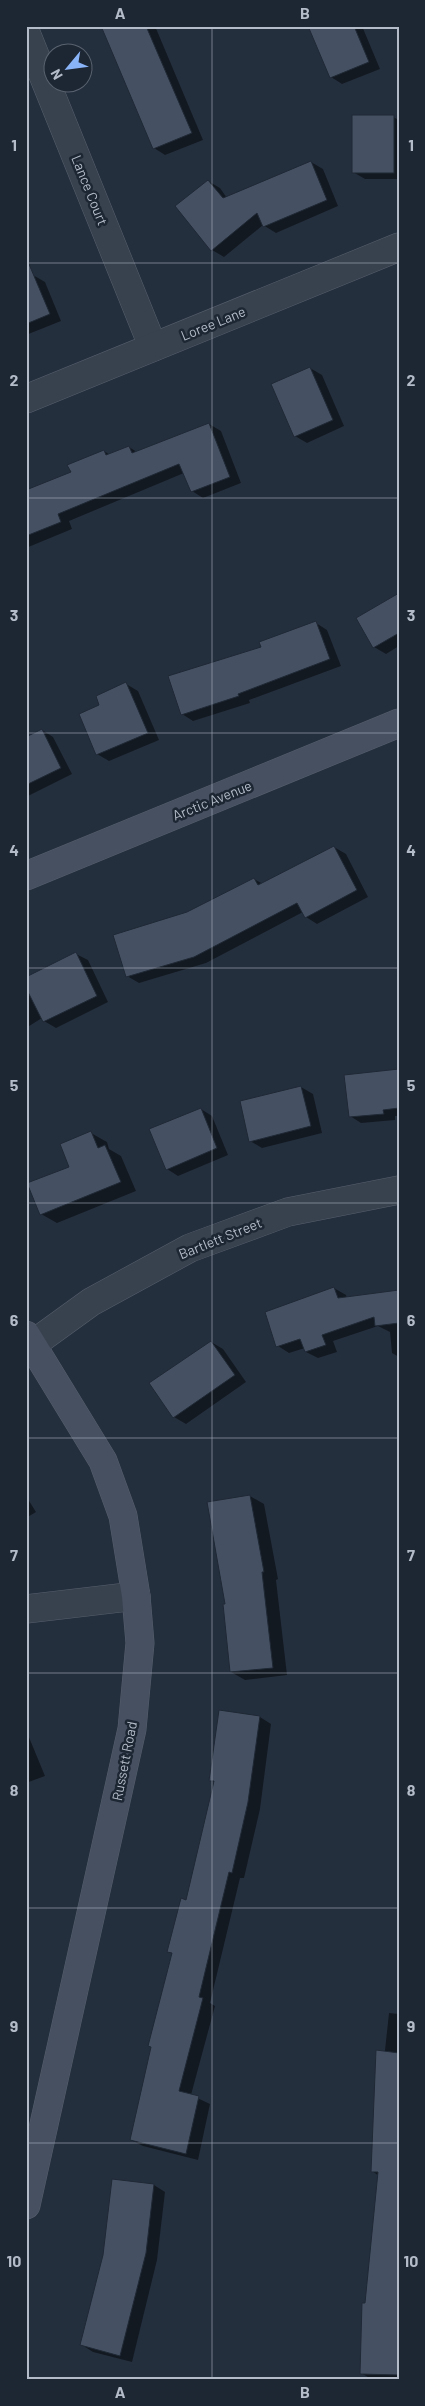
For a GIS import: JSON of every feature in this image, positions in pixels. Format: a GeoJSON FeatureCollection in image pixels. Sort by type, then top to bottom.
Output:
{"type":"FeatureCollection","features":[{"type":"Feature","properties":{"kind":"street","name":"Lance Court"},"geometry":{"type":"LineString","coordinates":[[26,33],[153,347]]}},
{"type":"Feature","properties":{"kind":"street","name":"Loree Lane"},"geometry":{"type":"LineString","coordinates":[[26,399],[399,247]]}},
{"type":"Feature","properties":{"kind":"street","name":"Arctic Avenue"},"geometry":{"type":"LineString","coordinates":[[26,876],[399,724]]}},
{"type":"Feature","properties":{"kind":"street","name":"Bartlett Street"},"geometry":{"type":"LineString","coordinates":[[29,1339],[91,1302],[190,1248],[288,1212],[399,1190]]}},
{"type":"Feature","properties":{"kind":"street","name":"Russett Road"},"geometry":{"type":"LineString","coordinates":[[26,2205],[132,1729],[140,1643],[136,1596],[123,1516],[103,1461],[29,1339]]}},
{"type":"Feature","properties":{"kind":"street"},"geometry":{"type":"LineString","coordinates":[[26,1609],[136,1596]]}},
{"type":"Feature","properties":{"kind":"building"},"geometry":{"type":"Polygon","coordinates":[[[101,26],[146,26],[192,133],[153,149],[101,26]]]}},
{"type":"Feature","properties":{"kind":"building"},"geometry":{"type":"Polygon","coordinates":[[[308,26],[354,26],[369,62],[330,78],[308,26]]]}},
{"type":"Feature","properties":{"kind":"building"},"geometry":{"type":"Polygon","coordinates":[[[352,115],[394,115],[394,173],[352,173],[352,115]]]}},
{"type":"Feature","properties":{"kind":"building"},"geometry":{"type":"Polygon","coordinates":[[[311,161],[327,200],[263,227],[257,213],[211,251],[175,206],[208,180],[223,198],[311,161]]]}},
{"type":"Feature","properties":{"kind":"building"},"geometry":{"type":"Polygon","coordinates":[[[26,257],[50,314],[26,324],[26,257]]]}},
{"type":"Feature","properties":{"kind":"building"},"geometry":{"type":"Polygon","coordinates":[[[310,367],[333,420],[294,437],[271,384],[310,367]]]}},
{"type":"Feature","properties":{"kind":"building"},"geometry":{"type":"Polygon","coordinates":[[[209,423],[230,477],[191,492],[179,464],[58,514],[61,522],[26,536],[26,490],[71,472],[67,465],[104,450],[106,455],[129,446],[132,453],[209,423]]]}},
{"type":"Feature","properties":{"kind":"building"},"geometry":{"type":"Polygon","coordinates":[[[399,593],[399,633],[373,648],[356,618],[399,593]]]}},
{"type":"Feature","properties":{"kind":"building"},"geometry":{"type":"Polygon","coordinates":[[[316,621],[330,659],[238,694],[239,696],[181,715],[168,676],[261,647],[259,642],[316,621]]]}},
{"type":"Feature","properties":{"kind":"building"},"geometry":{"type":"Polygon","coordinates":[[[126,682],[148,733],[96,755],[79,714],[99,705],[96,696],[126,682]]]}},
{"type":"Feature","properties":{"kind":"building"},"geometry":{"type":"Polygon","coordinates":[[[42,729],[61,768],[26,785],[26,737],[42,729]]]}},
{"type":"Feature","properties":{"kind":"building"},"geometry":{"type":"Polygon","coordinates":[[[334,846],[357,890],[305,918],[297,903],[194,957],[126,977],[113,935],[187,912],[254,878],[258,885],[334,846]]]}},
{"type":"Feature","properties":{"kind":"building"},"geometry":{"type":"Polygon","coordinates":[[[76,952],[97,996],[43,1022],[26,988],[26,977],[76,952]]]}},
{"type":"Feature","properties":{"kind":"building"},"geometry":{"type":"Polygon","coordinates":[[[399,1069],[399,1108],[383,1110],[384,1114],[349,1117],[344,1075],[399,1069]]]}},
{"type":"Feature","properties":{"kind":"building"},"geometry":{"type":"Polygon","coordinates":[[[301,1086],[311,1126],[249,1142],[240,1101],[301,1086]]]}},
{"type":"Feature","properties":{"kind":"building"},"geometry":{"type":"Polygon","coordinates":[[[201,1108],[217,1148],[166,1170],[149,1129],[201,1108]]]}},
{"type":"Feature","properties":{"kind":"building"},"geometry":{"type":"Polygon","coordinates":[[[91,1131],[98,1148],[105,1145],[121,1182],[40,1215],[27,1183],[69,1167],[60,1144],[91,1131]]]}},
{"type":"Feature","properties":{"kind":"building"},"geometry":{"type":"Polygon","coordinates":[[[334,1287],[338,1298],[399,1290],[399,1323],[375,1326],[374,1317],[322,1335],[326,1345],[305,1352],[300,1339],[276,1347],[265,1312],[334,1287]]]}},
{"type":"Feature","properties":{"kind":"building"},"geometry":{"type":"Polygon","coordinates":[[[211,1341],[235,1375],[173,1418],[149,1383],[211,1341]]]}},
{"type":"Feature","properties":{"kind":"building"},"geometry":{"type":"Polygon","coordinates":[[[250,1495],[264,1572],[262,1572],[273,1668],[230,1672],[223,1604],[225,1604],[207,1502],[250,1495]]]}},
{"type":"Feature","properties":{"kind":"building"},"geometry":{"type":"Polygon","coordinates":[[[219,1710],[260,1716],[248,1802],[232,1873],[229,1872],[199,1997],[203,1998],[179,2091],[199,2096],[186,2154],[130,2140],[151,2047],[148,2046],[172,1953],[167,1952],[181,1898],[186,1900],[214,1781],[209,1781],[219,1710]]]}},
{"type":"Feature","properties":{"kind":"building"},"geometry":{"type":"Polygon","coordinates":[[[376,2050],[399,2053],[399,2375],[360,2374],[362,2303],[365,2303],[378,2172],[371,2172],[376,2050]]]}},
{"type":"Feature","properties":{"kind":"building"},"geometry":{"type":"Polygon","coordinates":[[[112,2179],[154,2184],[146,2253],[120,2356],[80,2345],[103,2255],[112,2179]]]}}]}
